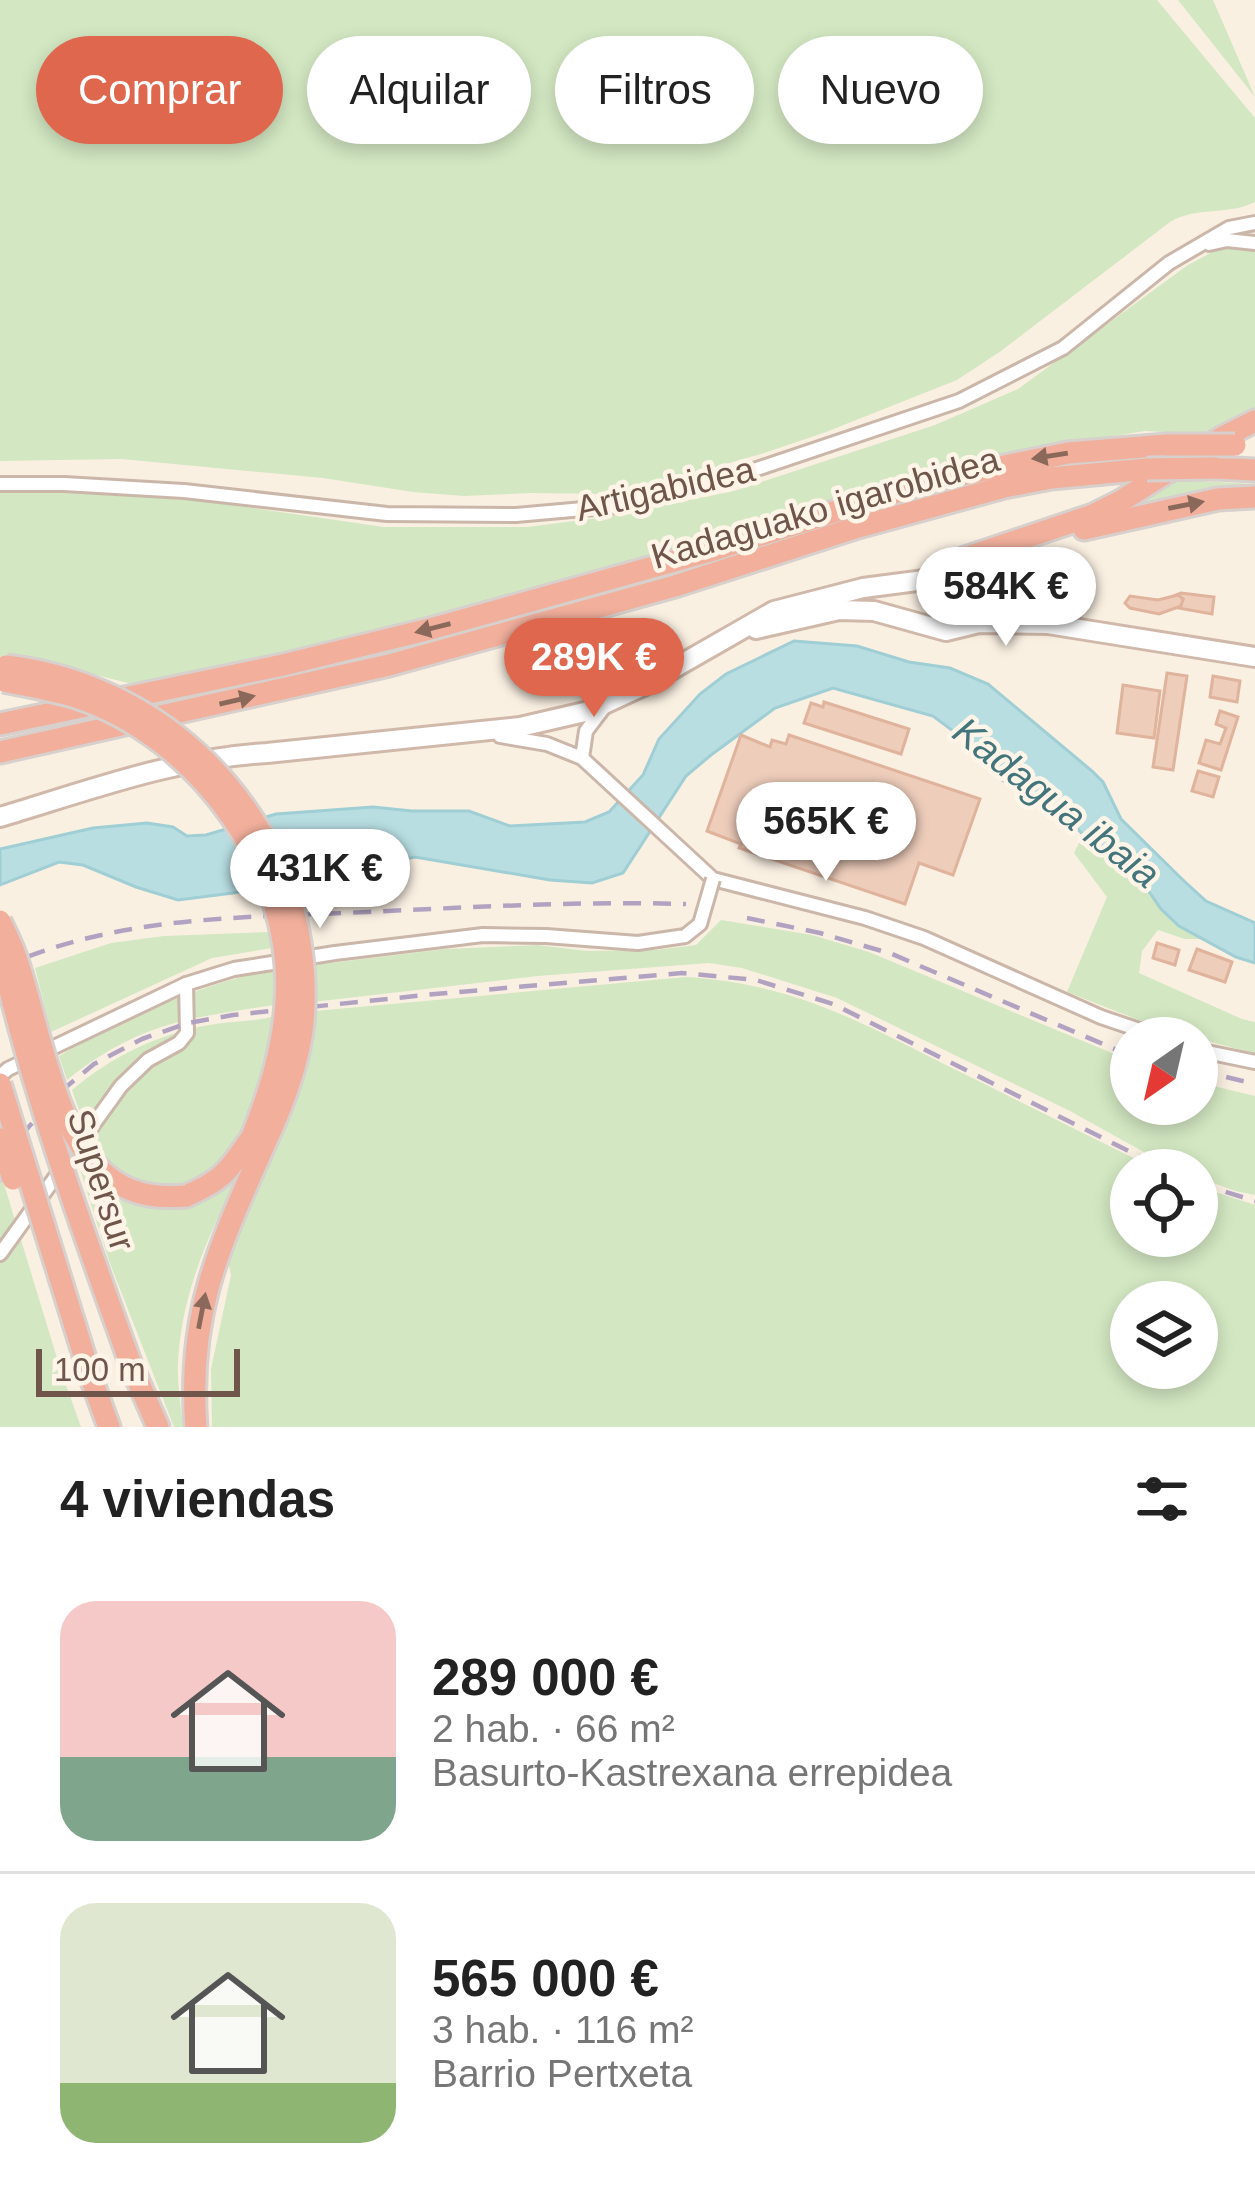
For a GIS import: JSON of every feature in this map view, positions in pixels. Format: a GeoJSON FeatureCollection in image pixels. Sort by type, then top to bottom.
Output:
{"type":"FeatureCollection","features":[{"type":"Feature","properties":{"kind":"highway"},"geometry":{"type":"LineString","coordinates":[[936,579],[965,558],[1107,508],[1255,421]]}},
{"type":"Feature","properties":{"kind":"highway","name":"Kadaguako igarobidea"},"geometry":{"type":"LineString","coordinates":[[0,724],[283,665],[532,603],[932,481],[1067,453],[1167,445],[1245,446]]}},
{"type":"Feature","properties":{"kind":"highway","name":"Kadaguako igarobidea"},"geometry":{"type":"LineString","coordinates":[[0,752],[389,665],[656,592],[858,527],[1004,487],[1147,469],[1255,470]]}},
{"type":"Feature","properties":{"kind":"highway"},"geometry":{"type":"LineString","coordinates":[[971,595],[970,584],[982,570],[1041,543],[1165,509],[1255,497]]}},
{"type":"Feature","properties":{"kind":"highway"},"geometry":{"type":"LineString","coordinates":[[2,674],[79,698],[145,731],[193,770],[242,831],[272,899],[284,950],[286,1000],[280,1048],[258,1140],[204,1297],[193,1382],[196,1427]]}},
{"type":"Feature","properties":{"kind":"highway"},"geometry":{"type":"LineString","coordinates":[[0,921],[15,953],[50,1078],[72,1129],[111,1180],[135,1192],[186,1196],[214,1184],[258,1140]]}},
{"type":"Feature","properties":{"kind":"highway","name":"Supersur"},"geometry":{"type":"LineString","coordinates":[[0,947],[48,1123],[131,1365],[158,1427]]}},
{"type":"Feature","properties":{"kind":"highway","name":"Supersur"},"geometry":{"type":"LineString","coordinates":[[0,1080],[109,1427]]}},
{"type":"Feature","properties":{"kind":"highway"},"geometry":{"type":"LineString","coordinates":[[0,1139],[54,1300],[88,1370]]}},
{"type":"Feature","properties":{"kind":"street","name":"Artigabidea"},"geometry":{"type":"LineString","coordinates":[[0,484],[184,491],[388,514],[516,515],[617,506],[718,482],[958,401],[1063,348],[1168,263],[1229,228],[1255,223]]}},
{"type":"Feature","properties":{"kind":"street"},"geometry":{"type":"LineString","coordinates":[[1202,246],[1228,240],[1255,243]]}},
{"type":"Feature","properties":{"kind":"street"},"geometry":{"type":"LineString","coordinates":[[930,626],[920,613],[919,601],[922,590],[936,579]]}},
{"type":"Feature","properties":{"kind":"street"},"geometry":{"type":"LineString","coordinates":[[0,817],[227,755],[520,727],[589,711],[774,611],[862,588],[956,579],[971,595],[1048,625]]}},
{"type":"Feature","properties":{"kind":"street"},"geometry":{"type":"LineString","coordinates":[[960,627],[971,611],[971,595]]}},
{"type":"Feature","properties":{"kind":"street"},"geometry":{"type":"LineString","coordinates":[[734,636],[839,610],[874,611],[946,631],[996,622],[1048,625],[1255,657]]}},
{"type":"Feature","properties":{"kind":"street"},"geometry":{"type":"LineString","coordinates":[[582,757],[586,730],[610,701]]}},
{"type":"Feature","properties":{"kind":"street"},"geometry":{"type":"LineString","coordinates":[[558,719],[559,736],[567,751]]}},
{"type":"Feature","properties":{"kind":"street"},"geometry":{"type":"LineString","coordinates":[[558,719],[574,732],[582,757]]}},
{"type":"Feature","properties":{"kind":"street"},"geometry":{"type":"LineString","coordinates":[[466,732],[525,739],[582,757],[713,879],[924,938],[1110,1020]]}},
{"type":"Feature","properties":{"kind":"street"},"geometry":{"type":"LineString","coordinates":[[0,1080],[8,1069],[186,984],[234,969],[483,935],[638,943],[685,936],[700,924],[713,879]]}},
{"type":"Feature","properties":{"kind":"street"},"geometry":{"type":"LineString","coordinates":[[0,1255],[121,1086],[187,1033],[186,984]]}},
{"type":"Feature","properties":{"kind":"street"},"geometry":{"type":"LineString","coordinates":[[1218,1054],[1255,1062]]}},
{"type":"Feature","properties":{"kind":"green space"},"geometry":{"type":"Polygon","coordinates":[[[0,0],[1157,0],[1255,118],[1255,202],[1170,222],[957,380],[826,432],[638,489],[605,494],[464,496],[121,459],[0,461],[0,0]]]}},
{"type":"Feature","properties":{"kind":"green space"},"geometry":{"type":"Polygon","coordinates":[[[1178,0],[1213,0],[1255,97],[1178,0]]]}},
{"type":"Feature","properties":{"kind":"green space"},"geometry":{"type":"Polygon","coordinates":[[[1224,246],[1255,251],[1255,408],[1201,434],[1145,431],[947,463],[711,540],[359,635],[144,687],[41,661],[0,659],[0,493],[204,501],[384,527],[527,527],[606,517],[734,491],[935,425],[1018,389],[1188,265],[1224,246]]]}},
{"type":"Feature","properties":{"kind":"green space"},"geometry":{"type":"Polygon","coordinates":[[[1177,480],[1255,484],[1255,492],[1195,496],[1101,519],[1177,480]]]}},
{"type":"Feature","properties":{"kind":"green space"},"geometry":{"type":"Polygon","coordinates":[[[1083,835],[1141,880],[1179,926],[1201,939],[1158,930],[1142,951],[1139,973],[1255,1022],[1255,1054],[1218,1044],[1218,1017],[1131,1017],[1067,992],[1107,897],[1074,853],[1083,835]]]}},
{"type":"Feature","properties":{"kind":"green space"},"geometry":{"type":"Polygon","coordinates":[[[721,920],[812,935],[869,952],[1110,1052],[1110,1125],[1218,1125],[1218,1087],[1255,1096],[1255,1195],[1218,1185],[1218,1149],[1138,1149],[837,998],[742,968],[709,963],[538,976],[313,1002],[314,965],[446,949],[538,945],[587,951],[656,950],[696,945],[721,920]]]}},
{"type":"Feature","properties":{"kind":"green space"},"geometry":{"type":"Polygon","coordinates":[[[270,932],[272,948],[212,958],[51,1032],[35,968],[111,943],[270,932]]]}},
{"type":"Feature","properties":{"kind":"green space"},"geometry":{"type":"Polygon","coordinates":[[[274,970],[274,1005],[165,1026],[117,1046],[67,1080],[59,1056],[83,1042],[191,993],[274,970]]]}},
{"type":"Feature","properties":{"kind":"green space"},"geometry":{"type":"Polygon","coordinates":[[[686,977],[793,996],[855,1020],[1116,1149],[1110,1149],[1110,1257],[1218,1257],[1218,1193],[1255,1205],[1255,1427],[212,1427],[211,1369],[231,1275],[227,1257],[299,1091],[315,1011],[686,977]]]}},
{"type":"Feature","properties":{"kind":"green space"},"geometry":{"type":"Polygon","coordinates":[[[275,1016],[265,1075],[252,1114],[233,1149],[213,1171],[197,1181],[161,1187],[121,1172],[99,1150],[72,1090],[87,1078],[136,1048],[172,1034],[275,1016]]]}},
{"type":"Feature","properties":{"kind":"green space"},"geometry":{"type":"Polygon","coordinates":[[[257,1142],[195,1274],[178,1361],[183,1427],[174,1427],[109,1261],[78,1163],[119,1200],[152,1207],[187,1205],[257,1142]]]}},
{"type":"Feature","properties":{"kind":"green space"},"geometry":{"type":"Polygon","coordinates":[[[0,1171],[61,1371],[81,1427],[0,1427],[0,1171]]]}},
{"type":"Feature","properties":{"kind":"water","name":"Kadagua ibaia"},"geometry":{"type":"Polygon","coordinates":[[[794,641],[857,646],[950,668],[988,684],[1092,771],[1103,782],[1121,819],[1206,901],[1255,923],[1255,963],[1179,926],[1141,880],[1113,862],[1061,814],[1002,780],[968,742],[933,716],[833,688],[775,708],[711,755],[686,776],[623,873],[592,883],[415,857],[178,900],[83,865],[59,862],[0,885],[0,849],[93,828],[147,823],[173,827],[187,836],[206,835],[276,814],[373,807],[469,811],[510,826],[585,822],[609,812],[643,775],[659,739],[700,694],[726,674],[794,641]]]}},
{"type":"Feature","properties":{"kind":"building"},"geometry":{"type":"Polygon","coordinates":[[[1176,595],[1214,597],[1212,614],[1178,608],[1183,599],[1176,595]]]}},
{"type":"Feature","properties":{"kind":"building"},"geometry":{"type":"Polygon","coordinates":[[[1178,595],[1183,599],[1181,606],[1159,614],[1125,603],[1130,596],[1158,600],[1178,595]]]}},
{"type":"Feature","properties":{"kind":"building"},"geometry":{"type":"Polygon","coordinates":[[[1167,673],[1187,676],[1173,770],[1153,767],[1167,673]]]}},
{"type":"Feature","properties":{"kind":"building"},"geometry":{"type":"Polygon","coordinates":[[[1213,676],[1240,681],[1237,702],[1210,697],[1213,676]]]}},
{"type":"Feature","properties":{"kind":"building"},"geometry":{"type":"Polygon","coordinates":[[[1123,685],[1160,691],[1154,738],[1117,733],[1123,685]]]}},
{"type":"Feature","properties":{"kind":"building"},"geometry":{"type":"Polygon","coordinates":[[[824,702],[909,729],[901,754],[804,723],[811,703],[823,707],[824,702]]]}},
{"type":"Feature","properties":{"kind":"building"},"geometry":{"type":"Polygon","coordinates":[[[1220,711],[1238,717],[1221,770],[1199,763],[1206,740],[1220,744],[1226,728],[1216,724],[1220,711]]]}},
{"type":"Feature","properties":{"kind":"building"},"geometry":{"type":"Polygon","coordinates":[[[741,735],[770,747],[772,740],[786,744],[789,735],[980,799],[953,875],[919,863],[905,904],[739,848],[741,844],[707,831],[741,735]]]}},
{"type":"Feature","properties":{"kind":"building"},"geometry":{"type":"Polygon","coordinates":[[[1198,771],[1219,777],[1213,797],[1192,791],[1198,771]]]}},
{"type":"Feature","properties":{"kind":"building"},"geometry":{"type":"Polygon","coordinates":[[[1157,943],[1179,950],[1175,965],[1153,958],[1157,943]]]}},
{"type":"Feature","properties":{"kind":"building"},"geometry":{"type":"Polygon","coordinates":[[[1197,949],[1232,962],[1225,982],[1189,970],[1197,949]]]}},
{"type":"Feature","properties":{"kind":"railway"},"geometry":{"type":"LineString","coordinates":[[0,968],[89,938],[180,922],[526,905],[686,904]]}},
{"type":"Feature","properties":{"kind":"railway"},"geometry":{"type":"LineString","coordinates":[[747,918],[892,954],[1110,1047]]}},
{"type":"Feature","properties":{"kind":"railway"},"geometry":{"type":"LineString","coordinates":[[0,1159],[60,1092],[94,1064],[142,1039],[188,1023],[435,994],[682,973],[756,980],[833,1004],[1125,1149]]}},
{"type":"Feature","properties":{"kind":"railway"},"geometry":{"type":"LineString","coordinates":[[1218,1075],[1255,1084]]}},
{"type":"Feature","properties":{"kind":"railway"},"geometry":{"type":"LineString","coordinates":[[1218,1190],[1255,1201]]}}]}
